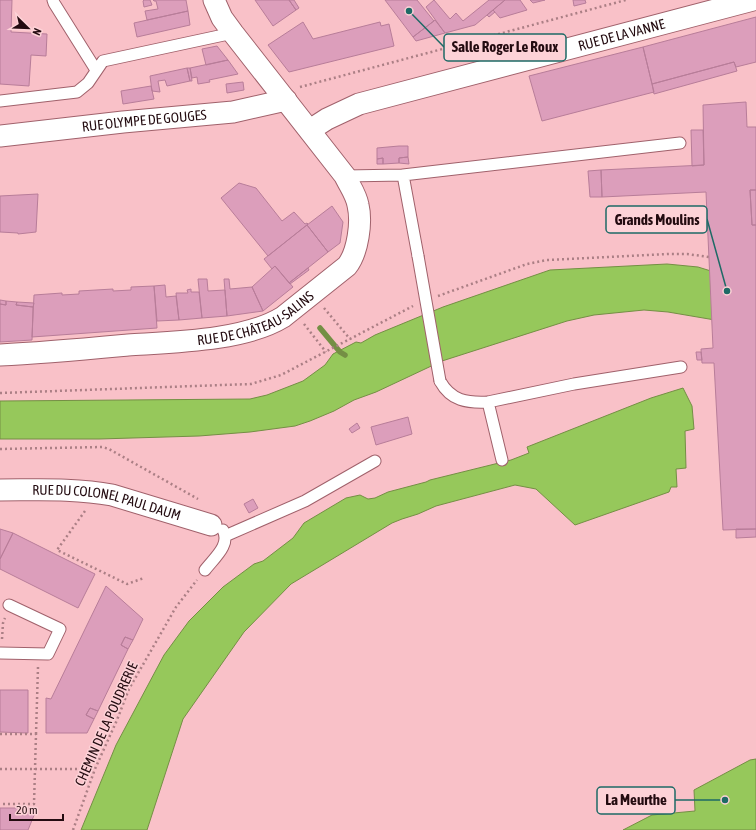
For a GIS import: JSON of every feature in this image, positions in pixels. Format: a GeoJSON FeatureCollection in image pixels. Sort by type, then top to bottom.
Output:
{"type":"FeatureCollection","features":[{"type":"Feature","properties":{"kind":"street","name":"RUE DE CHÂTEAU-SALINS"},"geometry":{"type":"LineString","coordinates":[[0,355],[204,339],[263,327],[283,317],[347,266],[351,260],[354,252],[360,217],[358,204],[344,176],[310,130],[233,33],[222,18],[214,0]]}},
{"type":"Feature","properties":{"kind":"street","name":"RUE DE LA VANNE"},"geometry":{"type":"LineString","coordinates":[[310,130],[326,119],[359,104],[753,0]]}},
{"type":"Feature","properties":{"kind":"street","name":"RUE OLYMPE DE GOUGES"},"geometry":{"type":"LineString","coordinates":[[0,136],[123,122],[233,112],[283,96]]}},
{"type":"Feature","properties":{"kind":"street","name":"RUE DU COLONEL PAUL DAUM"},"geometry":{"type":"LineString","coordinates":[[0,490],[98,492],[112,495],[218,530]]}},
{"type":"Feature","properties":{"kind":"lane"},"geometry":{"type":"LineString","coordinates":[[53,0],[96,70]]}},
{"type":"Feature","properties":{"kind":"lane"},"geometry":{"type":"LineString","coordinates":[[0,101],[77,92],[83,88],[103,61],[233,33]]}},
{"type":"Feature","properties":{"kind":"lane"},"geometry":{"type":"LineString","coordinates":[[344,176],[402,175],[680,143]]}},
{"type":"Feature","properties":{"kind":"lane"},"geometry":{"type":"LineString","coordinates":[[402,175],[440,381],[444,388],[452,396],[462,400],[488,402],[574,384],[681,367]]}},
{"type":"Feature","properties":{"kind":"lane"},"geometry":{"type":"LineString","coordinates":[[488,402],[502,460]]}},
{"type":"Feature","properties":{"kind":"lane"},"geometry":{"type":"LineString","coordinates":[[205,570],[225,544],[218,530],[305,501],[375,461]]}},
{"type":"Feature","properties":{"kind":"lane"},"geometry":{"type":"LineString","coordinates":[[1,653],[48,654],[60,629],[9,605]]}},
{"type":"Feature","properties":{"kind":"path"},"geometry":{"type":"LineString","coordinates":[[283,96],[371,67],[626,0]]}},
{"type":"Feature","properties":{"kind":"path"},"geometry":{"type":"LineString","coordinates":[[437,297],[527,264],[547,260],[669,254],[686,254],[709,257]]}},
{"type":"Feature","properties":{"kind":"path"},"geometry":{"type":"LineString","coordinates":[[0,393],[251,384],[281,375],[418,304]]}},
{"type":"Feature","properties":{"kind":"path"},"geometry":{"type":"LineString","coordinates":[[332,318],[350,339]]}},
{"type":"Feature","properties":{"kind":"path"},"geometry":{"type":"LineString","coordinates":[[311,333],[327,351]]}},
{"type":"Feature","properties":{"kind":"path"},"geometry":{"type":"LineString","coordinates":[[0,449],[102,447],[109,449],[203,502]]}},
{"type":"Feature","properties":{"kind":"path"},"geometry":{"type":"LineString","coordinates":[[98,492],[57,550],[127,584],[144,578]]}},
{"type":"Feature","properties":{"kind":"path","name":"CHEMIN DE LA POUDRERIE"},"geometry":{"type":"LineString","coordinates":[[73,830],[95,769],[118,720],[129,689],[176,606],[205,570]]}},
{"type":"Feature","properties":{"kind":"path"},"geometry":{"type":"LineString","coordinates":[[1,653],[3,624],[9,605]]}},
{"type":"Feature","properties":{"kind":"path"},"geometry":{"type":"LineString","coordinates":[[0,804],[34,804],[38,654]]}},
{"type":"Feature","properties":{"kind":"path"},"geometry":{"type":"LineString","coordinates":[[0,734],[36,734]]}},
{"type":"Feature","properties":{"kind":"path"},"geometry":{"type":"LineString","coordinates":[[0,769],[95,769]]}},
{"type":"Feature","properties":{"kind":"shaded area"},"geometry":{"type":"Polygon","coordinates":[[[667,264],[698,267],[756,285],[756,327],[668,312],[644,310],[594,315],[567,321],[442,361],[376,392],[354,400],[334,411],[295,426],[250,432],[199,436],[99,439],[0,439],[0,401],[250,399],[267,395],[303,381],[325,365],[333,354],[356,342],[361,343],[375,335],[443,307],[550,270],[667,264]]]}},
{"type":"Feature","properties":{"kind":"shaded area"},"geometry":{"type":"Polygon","coordinates":[[[683,388],[692,406],[694,429],[685,431],[686,468],[676,469],[677,487],[671,487],[669,492],[575,525],[536,489],[515,485],[436,506],[392,523],[291,584],[244,632],[183,719],[147,830],[81,830],[116,745],[164,655],[189,621],[223,587],[254,564],[263,561],[293,538],[304,523],[346,498],[360,495],[368,499],[375,498],[388,492],[430,480],[511,460],[529,453],[527,447],[651,398],[683,388]]]}},
{"type":"Feature","properties":{"kind":"shaded area"},"geometry":{"type":"Polygon","coordinates":[[[756,759],[756,830],[623,830],[652,815],[695,811],[694,790],[750,760],[756,759]]]}},
{"type":"Feature","properties":{"kind":"building"},"geometry":{"type":"Polygon","coordinates":[[[0,0],[12,0],[11,32],[47,34],[46,56],[31,55],[29,86],[0,84],[0,0]]]}},
{"type":"Feature","properties":{"kind":"building"},"geometry":{"type":"Polygon","coordinates":[[[144,0],[150,0],[152,5],[144,7],[144,0]]]}},
{"type":"Feature","properties":{"kind":"building"},"geometry":{"type":"Polygon","coordinates":[[[153,0],[186,0],[188,11],[147,20],[145,11],[158,9],[156,1],[153,0]]]}},
{"type":"Feature","properties":{"kind":"building"},"geometry":{"type":"Polygon","coordinates":[[[255,0],[289,0],[296,10],[273,26],[255,0]]]}},
{"type":"Feature","properties":{"kind":"building"},"geometry":{"type":"Polygon","coordinates":[[[289,0],[294,0],[299,8],[296,10],[289,0]]]}},
{"type":"Feature","properties":{"kind":"building"},"geometry":{"type":"Polygon","coordinates":[[[385,0],[417,0],[434,21],[413,37],[385,0]]]}},
{"type":"Feature","properties":{"kind":"building"},"geometry":{"type":"Polygon","coordinates":[[[434,0],[450,19],[456,13],[463,21],[489,0],[505,0],[475,25],[445,33],[426,7],[434,0]]]}},
{"type":"Feature","properties":{"kind":"building"},"geometry":{"type":"Polygon","coordinates":[[[505,0],[520,0],[527,10],[500,18],[493,10],[505,0]]]}},
{"type":"Feature","properties":{"kind":"building"},"geometry":{"type":"Polygon","coordinates":[[[530,0],[545,0],[533,3],[530,0]]]}},
{"type":"Feature","properties":{"kind":"building"},"geometry":{"type":"Polygon","coordinates":[[[573,0],[585,0],[586,3],[574,6],[573,0]]]}},
{"type":"Feature","properties":{"kind":"building"},"geometry":{"type":"Polygon","coordinates":[[[493,10],[495,12],[489,17],[487,15],[493,10]]]}},
{"type":"Feature","properties":{"kind":"building"},"geometry":{"type":"Polygon","coordinates":[[[188,11],[190,25],[137,37],[134,23],[188,11]]]}},
{"type":"Feature","properties":{"kind":"building"},"geometry":{"type":"Polygon","coordinates":[[[756,17],[756,62],[736,67],[734,62],[652,84],[643,47],[756,17]]]}},
{"type":"Feature","properties":{"kind":"building"},"geometry":{"type":"Polygon","coordinates":[[[435,20],[445,33],[416,41],[413,37],[435,20]]]}},
{"type":"Feature","properties":{"kind":"building"},"geometry":{"type":"Polygon","coordinates":[[[303,22],[313,39],[380,22],[381,26],[389,24],[394,46],[289,72],[268,45],[303,22]]]}},
{"type":"Feature","properties":{"kind":"building"},"geometry":{"type":"Polygon","coordinates":[[[217,46],[228,60],[206,65],[202,49],[217,46]]]}},
{"type":"Feature","properties":{"kind":"building"},"geometry":{"type":"Polygon","coordinates":[[[643,47],[654,92],[542,121],[529,76],[643,47]]]}},
{"type":"Feature","properties":{"kind":"building"},"geometry":{"type":"Polygon","coordinates":[[[228,60],[238,74],[209,80],[210,82],[198,84],[197,77],[192,78],[190,68],[228,60]]]}},
{"type":"Feature","properties":{"kind":"building"},"geometry":{"type":"Polygon","coordinates":[[[734,62],[737,71],[654,94],[652,84],[734,62]]]}},
{"type":"Feature","properties":{"kind":"building"},"geometry":{"type":"Polygon","coordinates":[[[187,68],[190,68],[192,81],[190,81],[187,68]]]}},
{"type":"Feature","properties":{"kind":"building"},"geometry":{"type":"Polygon","coordinates":[[[187,68],[190,81],[167,86],[165,80],[158,81],[160,92],[152,91],[150,76],[187,68]]]}},
{"type":"Feature","properties":{"kind":"building"},"geometry":{"type":"Polygon","coordinates":[[[243,82],[244,90],[227,93],[226,84],[243,82]]]}},
{"type":"Feature","properties":{"kind":"building"},"geometry":{"type":"Polygon","coordinates":[[[151,86],[154,99],[123,104],[121,91],[151,86]]]}},
{"type":"Feature","properties":{"kind":"building"},"geometry":{"type":"Polygon","coordinates":[[[746,102],[747,127],[756,127],[756,190],[750,190],[752,225],[756,225],[756,529],[723,530],[714,363],[702,363],[701,349],[713,348],[706,192],[602,197],[601,170],[704,165],[703,105],[746,102]]]}},
{"type":"Feature","properties":{"kind":"building"},"geometry":{"type":"Polygon","coordinates":[[[691,130],[703,130],[704,165],[692,166],[691,130]]]}},
{"type":"Feature","properties":{"kind":"building"},"geometry":{"type":"Polygon","coordinates":[[[408,146],[408,157],[399,158],[399,163],[383,164],[383,158],[377,159],[377,148],[408,146]]]}},
{"type":"Feature","properties":{"kind":"building"},"geometry":{"type":"Polygon","coordinates":[[[408,157],[409,164],[399,163],[399,158],[408,157]]]}},
{"type":"Feature","properties":{"kind":"building"},"geometry":{"type":"Polygon","coordinates":[[[383,158],[383,164],[377,164],[377,159],[383,158]]]}},
{"type":"Feature","properties":{"kind":"building"},"geometry":{"type":"Polygon","coordinates":[[[601,170],[602,197],[590,197],[588,171],[601,170]]]}},
{"type":"Feature","properties":{"kind":"building"},"geometry":{"type":"Polygon","coordinates":[[[239,183],[256,188],[282,221],[294,212],[305,224],[308,224],[268,256],[221,198],[239,183]]]}},
{"type":"Feature","properties":{"kind":"building"},"geometry":{"type":"Polygon","coordinates":[[[750,190],[756,190],[756,225],[752,225],[750,190]]]}},
{"type":"Feature","properties":{"kind":"building"},"geometry":{"type":"Polygon","coordinates":[[[38,194],[36,232],[18,234],[0,232],[0,196],[38,194]]]}},
{"type":"Feature","properties":{"kind":"building"},"geometry":{"type":"Polygon","coordinates":[[[332,206],[343,222],[340,243],[328,252],[307,225],[332,206]]]}},
{"type":"Feature","properties":{"kind":"building"},"geometry":{"type":"Polygon","coordinates":[[[307,225],[328,252],[289,283],[275,266],[272,269],[264,259],[307,225]]]}},
{"type":"Feature","properties":{"kind":"building"},"geometry":{"type":"Polygon","coordinates":[[[275,266],[293,287],[263,311],[252,287],[275,266]]]}},
{"type":"Feature","properties":{"kind":"building"},"geometry":{"type":"Polygon","coordinates":[[[308,268],[309,270],[290,284],[289,283],[308,268]]]}},
{"type":"Feature","properties":{"kind":"building"},"geometry":{"type":"Polygon","coordinates":[[[198,279],[207,279],[208,291],[225,290],[227,316],[202,318],[198,279]]]}},
{"type":"Feature","properties":{"kind":"building"},"geometry":{"type":"Polygon","coordinates":[[[224,279],[229,279],[230,289],[252,287],[263,311],[227,316],[224,279]]]}},
{"type":"Feature","properties":{"kind":"building"},"geometry":{"type":"Polygon","coordinates":[[[165,285],[166,297],[176,296],[179,320],[157,321],[154,286],[165,285]]]}},
{"type":"Feature","properties":{"kind":"building"},"geometry":{"type":"Polygon","coordinates":[[[154,286],[157,328],[32,337],[34,295],[62,293],[62,295],[79,294],[79,291],[113,289],[113,291],[131,290],[131,287],[154,286]]]}},
{"type":"Feature","properties":{"kind":"building"},"geometry":{"type":"Polygon","coordinates":[[[191,289],[191,292],[199,292],[202,318],[179,320],[176,293],[188,293],[187,290],[191,289]]]}},
{"type":"Feature","properties":{"kind":"building"},"geometry":{"type":"Polygon","coordinates":[[[0,300],[6,301],[6,305],[0,304],[0,300]]]}},
{"type":"Feature","properties":{"kind":"building"},"geometry":{"type":"Polygon","coordinates":[[[6,301],[17,302],[16,305],[33,307],[32,340],[0,342],[0,304],[6,305],[6,301]]]}},
{"type":"Feature","properties":{"kind":"building"},"geometry":{"type":"Polygon","coordinates":[[[17,302],[34,303],[33,307],[16,305],[17,302]]]}},
{"type":"Feature","properties":{"kind":"building"},"geometry":{"type":"Polygon","coordinates":[[[696,352],[701,352],[702,360],[697,360],[696,352]]]}},
{"type":"Feature","properties":{"kind":"building"},"geometry":{"type":"Polygon","coordinates":[[[408,417],[412,434],[376,445],[371,427],[408,417]]]}},
{"type":"Feature","properties":{"kind":"building"},"geometry":{"type":"Polygon","coordinates":[[[357,423],[360,428],[352,433],[349,429],[357,423]]]}},
{"type":"Feature","properties":{"kind":"building"},"geometry":{"type":"Polygon","coordinates":[[[253,499],[258,508],[249,513],[244,504],[253,499]]]}},
{"type":"Feature","properties":{"kind":"building"},"geometry":{"type":"Polygon","coordinates":[[[0,529],[13,533],[0,559],[0,529]]]}},
{"type":"Feature","properties":{"kind":"building"},"geometry":{"type":"Polygon","coordinates":[[[736,529],[756,529],[756,537],[736,538],[736,529]]]}},
{"type":"Feature","properties":{"kind":"building"},"geometry":{"type":"Polygon","coordinates":[[[13,533],[95,574],[78,608],[0,569],[0,559],[13,533]]]}},
{"type":"Feature","properties":{"kind":"building"},"geometry":{"type":"Polygon","coordinates":[[[106,586],[143,619],[133,640],[125,637],[121,645],[128,649],[98,711],[90,708],[86,715],[94,719],[87,733],[46,733],[46,698],[51,699],[106,586]]]}},
{"type":"Feature","properties":{"kind":"building"},"geometry":{"type":"Polygon","coordinates":[[[125,637],[133,640],[128,649],[121,645],[125,637]]]}},
{"type":"Feature","properties":{"kind":"building"},"geometry":{"type":"Polygon","coordinates":[[[0,690],[28,690],[28,733],[0,732],[0,690]]]}},
{"type":"Feature","properties":{"kind":"building"},"geometry":{"type":"Polygon","coordinates":[[[90,708],[98,711],[94,719],[86,715],[90,708]]]}},
{"type":"Feature","properties":{"kind":"building"},"geometry":{"type":"Polygon","coordinates":[[[0,808],[37,808],[28,830],[0,830],[0,808]]]}},
{"type":"Feature","properties":{"kind":"waterway"},"geometry":{"type":"LineString","coordinates":[[320,328],[340,352],[345,355]]}},
{"type":"Feature","properties":{"kind":"place","name":"Salle Roger Le Roux"},"geometry":{"type":"Point","coordinates":[409,11]}},
{"type":"Feature","properties":{"kind":"place","name":"Grands Moulins"},"geometry":{"type":"Point","coordinates":[727,291]}},
{"type":"Feature","properties":{"kind":"place","name":"La Meurthe"},"geometry":{"type":"Point","coordinates":[725,800]}}]}
